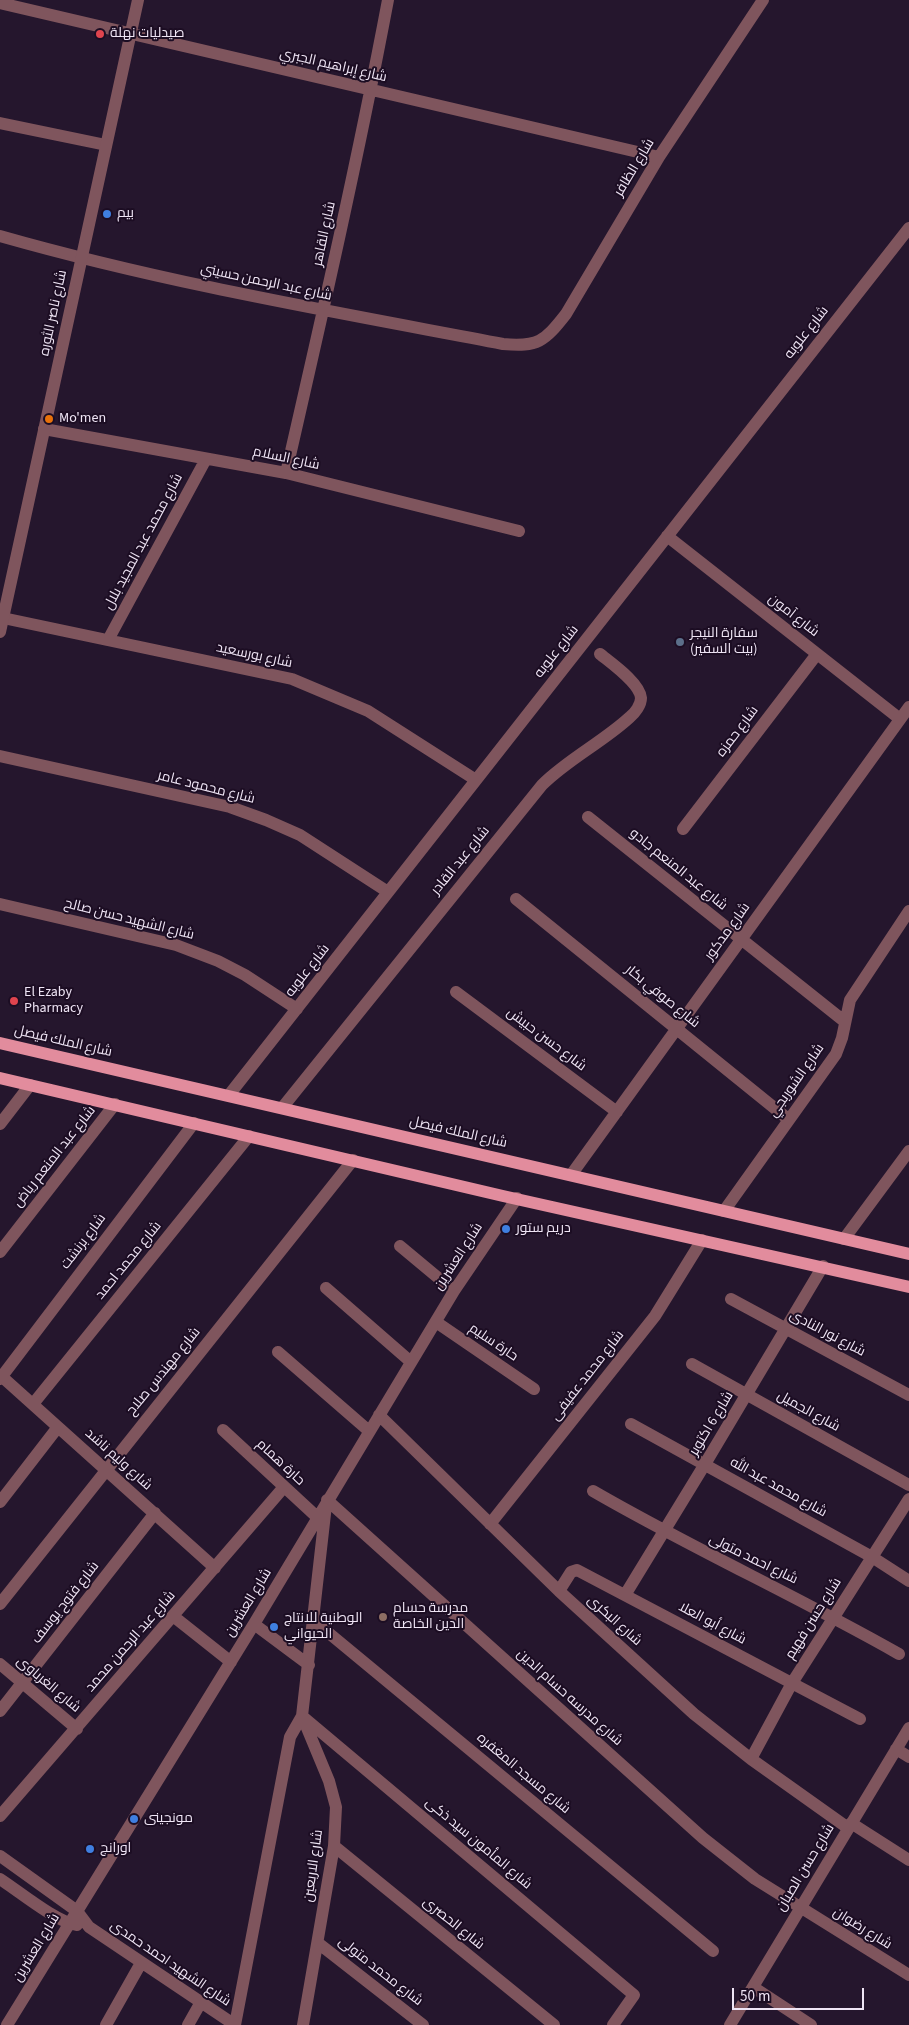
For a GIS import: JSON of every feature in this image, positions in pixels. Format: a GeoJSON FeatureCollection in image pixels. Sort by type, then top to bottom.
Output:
{"type":"FeatureCollection","features":[{"type":"Feature","properties":{"kind":"main road","name":"شارع الملك فيصل"},"geometry":{"type":"LineString","coordinates":[[0,1043],[909,1254]]}},
{"type":"Feature","properties":{"kind":"main road"},"geometry":{"type":"LineString","coordinates":[[0,1078],[909,1287]]}},
{"type":"Feature","properties":{"kind":"street","name":"شارع ناصر الثوره"},"geometry":{"type":"LineString","coordinates":[[0,632],[138,0]]}},
{"type":"Feature","properties":{"kind":"street","name":"شارع القاهر"},"geometry":{"type":"LineString","coordinates":[[286,473],[324,310],[371,90],[388,0]]}},
{"type":"Feature","properties":{"kind":"street","name":"شارع الظافر"},"geometry":{"type":"LineString","coordinates":[[529,346],[550,335],[566,314],[659,157],[764,0]]}},
{"type":"Feature","properties":{"kind":"street","name":"شارع إبراهيم الجبري"},"geometry":{"type":"LineString","coordinates":[[0,3],[659,157]]}},
{"type":"Feature","properties":{"kind":"street"},"geometry":{"type":"LineString","coordinates":[[0,123],[106,145]]}},
{"type":"Feature","properties":{"kind":"street","name":"شارع علوبه"},"geometry":{"type":"LineString","coordinates":[[229,1096],[909,228]]}},
{"type":"Feature","properties":{"kind":"street","name":"شارع عبد الرحمن حسيني"},"geometry":{"type":"LineString","coordinates":[[0,236],[82,259],[324,310],[503,344],[529,346]]}},
{"type":"Feature","properties":{"kind":"street","name":"شارع السلام"},"geometry":{"type":"LineString","coordinates":[[44,429],[286,473],[519,531]]}},
{"type":"Feature","properties":{"kind":"street","name":"شارع محمد عبد المجيد بلال"},"geometry":{"type":"LineString","coordinates":[[108,640],[206,459]]}},
{"type":"Feature","properties":{"kind":"street","name":"شارع آمون"},"geometry":{"type":"LineString","coordinates":[[667,536],[900,719]]}},
{"type":"Feature","properties":{"kind":"street","name":"شارع بورسعيد"},"geometry":{"type":"LineString","coordinates":[[3,618],[299,682],[368,711],[476,780]]}},
{"type":"Feature","properties":{"kind":"street","name":"شارع عبد القادر"},"geometry":{"type":"LineString","coordinates":[[282,1108],[542,785],[567,762],[629,718],[638,708],[641,698],[638,688],[600,654]]}},
{"type":"Feature","properties":{"kind":"street","name":"شارع حمزه"},"geometry":{"type":"LineString","coordinates":[[683,829],[817,654]]}},
{"type":"Feature","properties":{"kind":"street","name":"شارع مدكور"},"geometry":{"type":"LineString","coordinates":[[571,1175],[909,707]]}},
{"type":"Feature","properties":{"kind":"street","name":"شارع محمود عامر"},"geometry":{"type":"LineString","coordinates":[[0,756],[230,808],[266,820],[300,835],[388,892]]}},
{"type":"Feature","properties":{"kind":"street","name":"شارع عبد المنعم جادو"},"geometry":{"type":"LineString","coordinates":[[588,817],[844,1021]]}},
{"type":"Feature","properties":{"kind":"street","name":"شارع صوفي بكار"},"geometry":{"type":"LineString","coordinates":[[516,899],[788,1120]]}},
{"type":"Feature","properties":{"kind":"street","name":"شارع الشهيد حسن صالح"},"geometry":{"type":"LineString","coordinates":[[0,904],[176,945],[218,961],[245,975],[297,1009]]}},
{"type":"Feature","properties":{"kind":"street","name":"شارع الشوربجي"},"geometry":{"type":"LineString","coordinates":[[724,1211],[836,1054],[842,1038],[844,1021],[850,1000],[909,910]]}},
{"type":"Feature","properties":{"kind":"street","name":"شارع حسن حبيش"},"geometry":{"type":"LineString","coordinates":[[456,992],[616,1112]]}},
{"type":"Feature","properties":{"kind":"street"},"geometry":{"type":"LineString","coordinates":[[0,1124],[30,1085]]}},
{"type":"Feature","properties":{"kind":"street","name":"شارع عبد المنعم رياض"},"geometry":{"type":"LineString","coordinates":[[0,1252],[115,1104]]}},
{"type":"Feature","properties":{"kind":"street","name":"شارع برنشت"},"geometry":{"type":"LineString","coordinates":[[0,1377],[194,1123]]}},
{"type":"Feature","properties":{"kind":"street","name":"شارع محمد احمد"},"geometry":{"type":"LineString","coordinates":[[33,1404],[249,1136]]}},
{"type":"Feature","properties":{"kind":"street"},"geometry":{"type":"LineString","coordinates":[[844,1239],[909,1151]]}},
{"type":"Feature","properties":{"kind":"street","name":"شارع مهندس صلاح"},"geometry":{"type":"LineString","coordinates":[[0,1604],[353,1160]]}},
{"type":"Feature","properties":{"kind":"street","name":"شارع العشرين"},"geometry":{"type":"LineString","coordinates":[[7,2025],[231,1662],[454,1291],[516,1198]]}},
{"type":"Feature","properties":{"kind":"street","name":"شارع محمد عفيفى"},"geometry":{"type":"LineString","coordinates":[[490,1524],[655,1316],[702,1240]]}},
{"type":"Feature","properties":{"kind":"street"},"geometry":{"type":"LineString","coordinates":[[400,1246],[454,1291]]}},
{"type":"Feature","properties":{"kind":"street","name":"شارع 6 اكتوبر"},"geometry":{"type":"LineString","coordinates":[[625,1595],[706,1464],[823,1266]]}},
{"type":"Feature","properties":{"kind":"street"},"geometry":{"type":"LineString","coordinates":[[326,1288],[411,1362]]}},
{"type":"Feature","properties":{"kind":"street","name":"شارع نور النادى"},"geometry":{"type":"LineString","coordinates":[[731,1299],[909,1395]]}},
{"type":"Feature","properties":{"kind":"street","name":"حارة سليم"},"geometry":{"type":"LineString","coordinates":[[436,1322],[534,1389]]}},
{"type":"Feature","properties":{"kind":"street"},"geometry":{"type":"LineString","coordinates":[[278,1352],[369,1430]]}},
{"type":"Feature","properties":{"kind":"street","name":"شارع الجميل"},"geometry":{"type":"LineString","coordinates":[[692,1364],[909,1485]]}},
{"type":"Feature","properties":{"kind":"street","name":"شارع وليم ناشد"},"geometry":{"type":"LineString","coordinates":[[0,1377],[107,1468],[215,1568]]}},
{"type":"Feature","properties":{"kind":"street","name":"شارع البكرى"},"geometry":{"type":"LineString","coordinates":[[378,1415],[559,1591],[694,1714],[751,1759],[850,1825],[909,1860]]}},
{"type":"Feature","properties":{"kind":"street","name":"شارع محمد عبد الله"},"geometry":{"type":"LineString","coordinates":[[631,1424],[872,1557],[909,1581]]}},
{"type":"Feature","properties":{"kind":"street"},"geometry":{"type":"LineString","coordinates":[[0,1502],[58,1427]]}},
{"type":"Feature","properties":{"kind":"street","name":"حارة همام"},"geometry":{"type":"LineString","coordinates":[[223,1430],[317,1517]]}},
{"type":"Feature","properties":{"kind":"street","name":"شارع عبد الرحمن محمد"},"geometry":{"type":"LineString","coordinates":[[0,1816],[284,1487]]}},
{"type":"Feature","properties":{"kind":"street","name":"شارع احمد متولى"},"geometry":{"type":"LineString","coordinates":[[593,1491],[663,1532],[833,1617],[900,1654]]}},
{"type":"Feature","properties":{"kind":"street","name":"شارع حسن فهيم"},"geometry":{"type":"LineString","coordinates":[[751,1759],[792,1683],[909,1499]]}},
{"type":"Feature","properties":{"kind":"street"},"geometry":{"type":"LineString","coordinates":[[235,2025],[290,1737],[302,1716],[327,1500]]}},
{"type":"Feature","properties":{"kind":"street","name":"شارع مدرسه حسام الدين"},"geometry":{"type":"LineString","coordinates":[[327,1500],[661,1802],[755,1879],[800,1908]]}},
{"type":"Feature","properties":{"kind":"street","name":"شارع فتوح يوسف"},"geometry":{"type":"LineString","coordinates":[[0,1711],[155,1513]]}},
{"type":"Feature","properties":{"kind":"street","name":"شارع أبو العلا"},"geometry":{"type":"LineString","coordinates":[[559,1591],[571,1572],[577,1570],[860,1719]]}},
{"type":"Feature","properties":{"kind":"street"},"geometry":{"type":"LineString","coordinates":[[173,1616],[231,1662]]}},
{"type":"Feature","properties":{"kind":"street","name":"شارع مسجد المغفره"},"geometry":{"type":"LineString","coordinates":[[313,1620],[714,1951]]}},
{"type":"Feature","properties":{"kind":"street"},"geometry":{"type":"LineString","coordinates":[[254,1624],[309,1664]]}},
{"type":"Feature","properties":{"kind":"street","name":"شارع الغرباوى"},"geometry":{"type":"LineString","coordinates":[[0,1664],[77,1729]]}},
{"type":"Feature","properties":{"kind":"street","name":"شارع الاربعين"},"geometry":{"type":"LineString","coordinates":[[302,1716],[329,1781],[336,1807],[334,1846],[302,2025]]}},
{"type":"Feature","properties":{"kind":"street","name":"شارع المأمون سيد ذكى"},"geometry":{"type":"LineString","coordinates":[[302,1716],[634,1995],[614,2025]]}},
{"type":"Feature","properties":{"kind":"street","name":"شارع حسن الصبان"},"geometry":{"type":"LineString","coordinates":[[730,2025],[909,1728]]}},
{"type":"Feature","properties":{"kind":"street"},"geometry":{"type":"LineString","coordinates":[[896,1749],[909,1758]]}},
{"type":"Feature","properties":{"kind":"street","name":"شارع الحصرى"},"geometry":{"type":"LineString","coordinates":[[334,1846],[554,2025]]}},
{"type":"Feature","properties":{"kind":"street","name":"شارع الشهيد احمد حمدى"},"geometry":{"type":"LineString","coordinates":[[0,1856],[77,1911],[90,1927],[235,2025]]}},
{"type":"Feature","properties":{"kind":"street","name":"شارع الشهيد احمد حمدى"},"geometry":{"type":"LineString","coordinates":[[0,1879],[69,1924],[90,1927]]}},
{"type":"Feature","properties":{"kind":"street","name":"شارع رضوان"},"geometry":{"type":"LineString","coordinates":[[800,1908],[909,1975]]}},
{"type":"Feature","properties":{"kind":"street","name":"شارع محمد متولى"},"geometry":{"type":"LineString","coordinates":[[318,1943],[423,2025]]}},
{"type":"Feature","properties":{"kind":"street"},"geometry":{"type":"LineString","coordinates":[[106,2025],[141,1963]]}},
{"type":"Feature","properties":{"kind":"street"},"geometry":{"type":"LineString","coordinates":[[753,1987],[811,2025]]}},
{"type":"Feature","properties":{"kind":"street"},"geometry":{"type":"LineString","coordinates":[[188,2025],[201,2002]]}},
{"type":"Feature","properties":{"kind":"place","name":"صيدليات نهلة"},"geometry":{"type":"Point","coordinates":[100,34]}},
{"type":"Feature","properties":{"kind":"place","name":"بيم"},"geometry":{"type":"Point","coordinates":[107,214]}},
{"type":"Feature","properties":{"kind":"place","name":"Mo'men"},"geometry":{"type":"Point","coordinates":[49,419]}},
{"type":"Feature","properties":{"kind":"place","name":"سفارة النيجر (بيت السفير)"},"geometry":{"type":"Point","coordinates":[680,642]}},
{"type":"Feature","properties":{"kind":"place","name":"El Ezaby Pharmacy"},"geometry":{"type":"Point","coordinates":[14,1001]}},
{"type":"Feature","properties":{"kind":"place","name":"دريم ستور"},"geometry":{"type":"Point","coordinates":[506,1229]}},
{"type":"Feature","properties":{"kind":"place","name":"مدرسة حسام الدين الخاصة"},"geometry":{"type":"Point","coordinates":[383,1617]}},
{"type":"Feature","properties":{"kind":"place","name":"الوطنية للانتاج الحيواني"},"geometry":{"type":"Point","coordinates":[274,1627]}},
{"type":"Feature","properties":{"kind":"place","name":"مونجينى"},"geometry":{"type":"Point","coordinates":[134,1819]}},
{"type":"Feature","properties":{"kind":"place","name":"اورانج"},"geometry":{"type":"Point","coordinates":[90,1849]}}]}
